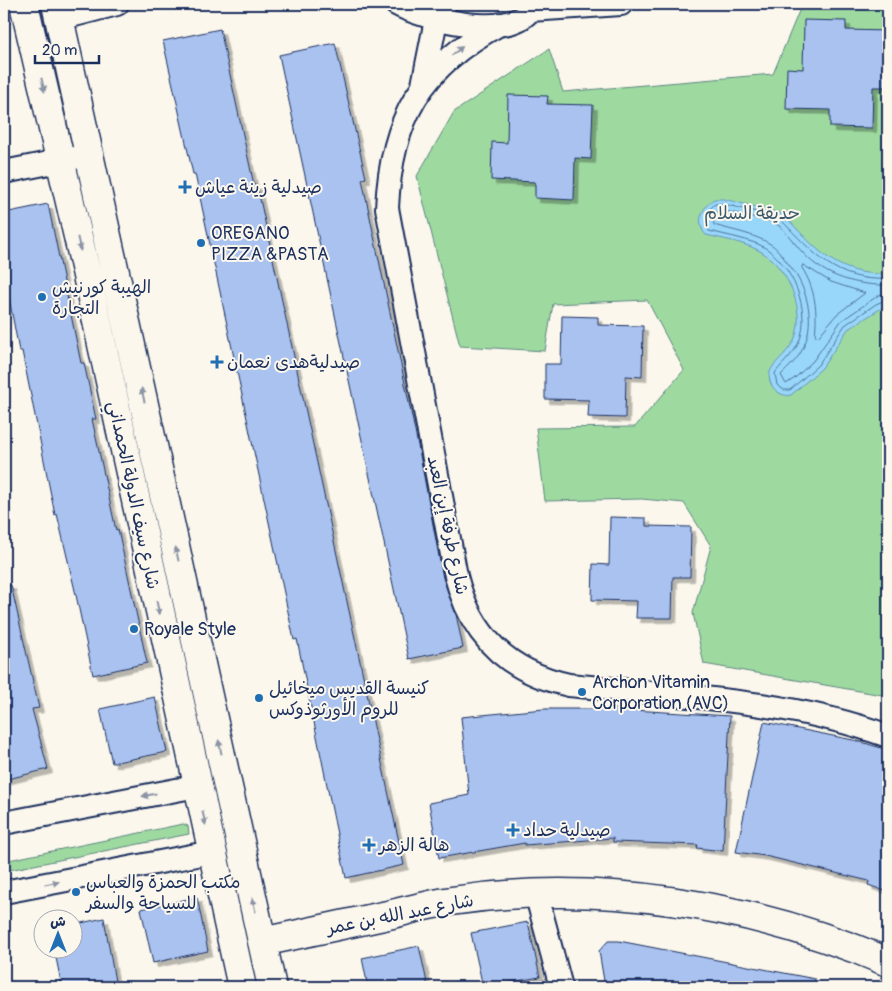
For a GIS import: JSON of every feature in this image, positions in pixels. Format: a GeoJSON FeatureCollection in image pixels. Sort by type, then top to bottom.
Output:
{"type":"FeatureCollection","features":[{"type":"Feature","properties":{"kind":"main road","name":"شارع سيف الدولة الحمداني"},"geometry":{"type":"LineString","coordinates":[[24,4],[242,987]]}},
{"type":"Feature","properties":{"kind":"main road","name":"شارع سيف الدولة الحمداني"},"geometry":{"type":"LineString","coordinates":[[58,11],[272,987]]}},
{"type":"Feature","properties":{"kind":"main road","name":"شارع عبد الله بن عمر"},"geometry":{"type":"LineString","coordinates":[[262,942],[451,901],[536,893],[600,894],[656,899],[729,911],[792,927],[853,947],[888,962]]}},
{"type":"Feature","properties":{"kind":"street"},"geometry":{"type":"LineString","coordinates":[[58,11],[117,4]]}},
{"type":"Feature","properties":{"kind":"street"},"geometry":{"type":"LineString","coordinates":[[396,4],[500,24],[520,20],[528,7],[621,4]]}},
{"type":"Feature","properties":{"kind":"street","name":"شارع طرفة إبن العبد"},"geometry":{"type":"LineString","coordinates":[[440,12],[423,85],[408,113],[395,144],[389,176],[387,208],[456,576],[464,602],[477,627],[501,654],[533,674],[550,681],[568,685],[754,704],[857,725],[888,736]]}},
{"type":"Feature","properties":{"kind":"street","name":"شارع طرفة إبن العبد"},"geometry":{"type":"LineString","coordinates":[[423,85],[458,50],[500,24]]}},
{"type":"Feature","properties":{"kind":"street"},"geometry":{"type":"LineString","coordinates":[[4,172],[89,155]]}},
{"type":"Feature","properties":{"kind":"street"},"geometry":{"type":"LineString","coordinates":[[4,823],[197,786]]}},
{"type":"Feature","properties":{"kind":"street"},"geometry":{"type":"LineString","coordinates":[[4,892],[212,852]]}},
{"type":"Feature","properties":{"kind":"street"},"geometry":{"type":"LineString","coordinates":[[536,893],[561,987]]}},
{"type":"Feature","properties":{"kind":"green space","name":"حديقة السلام"},"geometry":{"type":"Polygon","coordinates":[[[802,4],[888,4],[888,696],[704,664],[693,613],[711,546],[684,503],[642,499],[545,501],[536,428],[635,427],[684,370],[647,300],[553,304],[545,351],[460,346],[417,176],[454,112],[549,49],[563,92],[773,74],[802,4]]]}},
{"type":"Feature","properties":{"kind":"green space"},"geometry":{"type":"Polygon","coordinates":[[[183,824],[188,826],[189,834],[4,871],[4,861],[183,824]]]}},
{"type":"Feature","properties":{"kind":"water"},"geometry":{"type":"Polygon","coordinates":[[[714,199],[724,199],[783,214],[828,258],[854,270],[888,274],[888,304],[848,329],[822,368],[791,395],[782,394],[774,389],[769,377],[772,368],[790,347],[796,335],[798,311],[790,286],[777,265],[768,256],[752,247],[706,235],[701,225],[701,216],[706,206],[714,199]]]}},
{"type":"Feature","properties":{"kind":"building"},"geometry":{"type":"Polygon","coordinates":[[[804,20],[846,21],[846,30],[888,31],[888,87],[873,87],[872,128],[830,127],[830,110],[786,109],[787,68],[803,69],[804,20]]]}},
{"type":"Feature","properties":{"kind":"building"},"geometry":{"type":"Polygon","coordinates":[[[220,29],[254,185],[257,185],[404,865],[346,878],[297,639],[294,640],[195,174],[193,174],[163,41],[220,29]]]}},
{"type":"Feature","properties":{"kind":"building"},"geometry":{"type":"Polygon","coordinates":[[[335,43],[366,178],[362,179],[420,455],[443,578],[456,614],[463,648],[409,659],[279,55],[335,43]]]}},
{"type":"Feature","properties":{"kind":"building"},"geometry":{"type":"Polygon","coordinates":[[[508,95],[548,96],[547,104],[593,105],[591,159],[575,158],[574,200],[535,198],[535,182],[491,180],[492,142],[507,143],[508,95]]]}},
{"type":"Feature","properties":{"kind":"building"},"geometry":{"type":"Polygon","coordinates":[[[48,204],[81,363],[84,363],[96,419],[92,419],[147,663],[93,675],[57,514],[55,515],[22,351],[19,351],[4,271],[4,213],[48,204]]]}},
{"type":"Feature","properties":{"kind":"building"},"geometry":{"type":"Polygon","coordinates":[[[562,316],[598,317],[598,325],[643,326],[642,377],[626,376],[625,418],[588,417],[589,400],[545,399],[545,364],[561,364],[562,316]]]}},
{"type":"Feature","properties":{"kind":"building"},"geometry":{"type":"Polygon","coordinates":[[[610,517],[646,518],[646,526],[691,527],[690,577],[673,577],[672,618],[636,618],[637,601],[592,600],[593,564],[609,565],[610,517]]]}},
{"type":"Feature","properties":{"kind":"building"},"geometry":{"type":"Polygon","coordinates":[[[11,585],[39,708],[32,709],[48,769],[4,780],[4,586],[11,585]]]}},
{"type":"Feature","properties":{"kind":"building"},"geometry":{"type":"Polygon","coordinates":[[[155,697],[167,752],[112,763],[100,709],[155,697]]]}},
{"type":"Feature","properties":{"kind":"building"},"geometry":{"type":"Polygon","coordinates":[[[544,709],[633,709],[730,716],[723,851],[697,848],[698,845],[613,842],[613,838],[525,845],[525,843],[439,858],[429,803],[469,795],[461,717],[544,709]]]}},
{"type":"Feature","properties":{"kind":"building"},"geometry":{"type":"Polygon","coordinates":[[[764,722],[858,741],[888,750],[888,892],[868,885],[869,881],[765,856],[736,852],[764,722]]]}},
{"type":"Feature","properties":{"kind":"building"},"geometry":{"type":"Polygon","coordinates":[[[197,897],[208,951],[153,963],[141,909],[197,897]]]}},
{"type":"Feature","properties":{"kind":"building"},"geometry":{"type":"Polygon","coordinates":[[[104,918],[116,987],[62,987],[56,958],[82,958],[82,923],[104,918]]]}},
{"type":"Feature","properties":{"kind":"building"},"geometry":{"type":"Polygon","coordinates":[[[528,922],[540,977],[483,987],[471,933],[528,922]]]}},
{"type":"Feature","properties":{"kind":"building"},"geometry":{"type":"Polygon","coordinates":[[[608,941],[619,941],[815,979],[814,987],[605,987],[599,951],[608,941]]]}},
{"type":"Feature","properties":{"kind":"building"},"geometry":{"type":"Polygon","coordinates":[[[419,946],[428,987],[368,987],[362,958],[419,946]]]}},
{"type":"Feature","properties":{"kind":"place","name":"صيدلية زينة عياش"},"geometry":{"type":"Point","coordinates":[185,187]}},
{"type":"Feature","properties":{"kind":"place","name":"OREGANO PIZZA &PASTA"},"geometry":{"type":"Point","coordinates":[201,243]}},
{"type":"Feature","properties":{"kind":"place","name":"الهيبة كورنيش التجارة"},"geometry":{"type":"Point","coordinates":[42,297]}},
{"type":"Feature","properties":{"kind":"place","name":"صيدليةهدى نعمان"},"geometry":{"type":"Point","coordinates":[217,362]}},
{"type":"Feature","properties":{"kind":"place","name":"Royale Style"},"geometry":{"type":"Point","coordinates":[134,629]}},
{"type":"Feature","properties":{"kind":"place","name":"Archon Vitamin Corporation (AVC)"},"geometry":{"type":"Point","coordinates":[582,692]}},
{"type":"Feature","properties":{"kind":"place","name":"كنيسة القديس ميخائيل للروم الأورثوذوكس"},"geometry":{"type":"Point","coordinates":[259,698]}},
{"type":"Feature","properties":{"kind":"place","name":"صيدلية حداد"},"geometry":{"type":"Point","coordinates":[513,830]}},
{"type":"Feature","properties":{"kind":"place","name":"هالة الزهر"},"geometry":{"type":"Point","coordinates":[369,845]}},
{"type":"Feature","properties":{"kind":"place","name":"مكتب الحمزة والعباس للسياحة والسفر"},"geometry":{"type":"Point","coordinates":[76,892]}}]}
